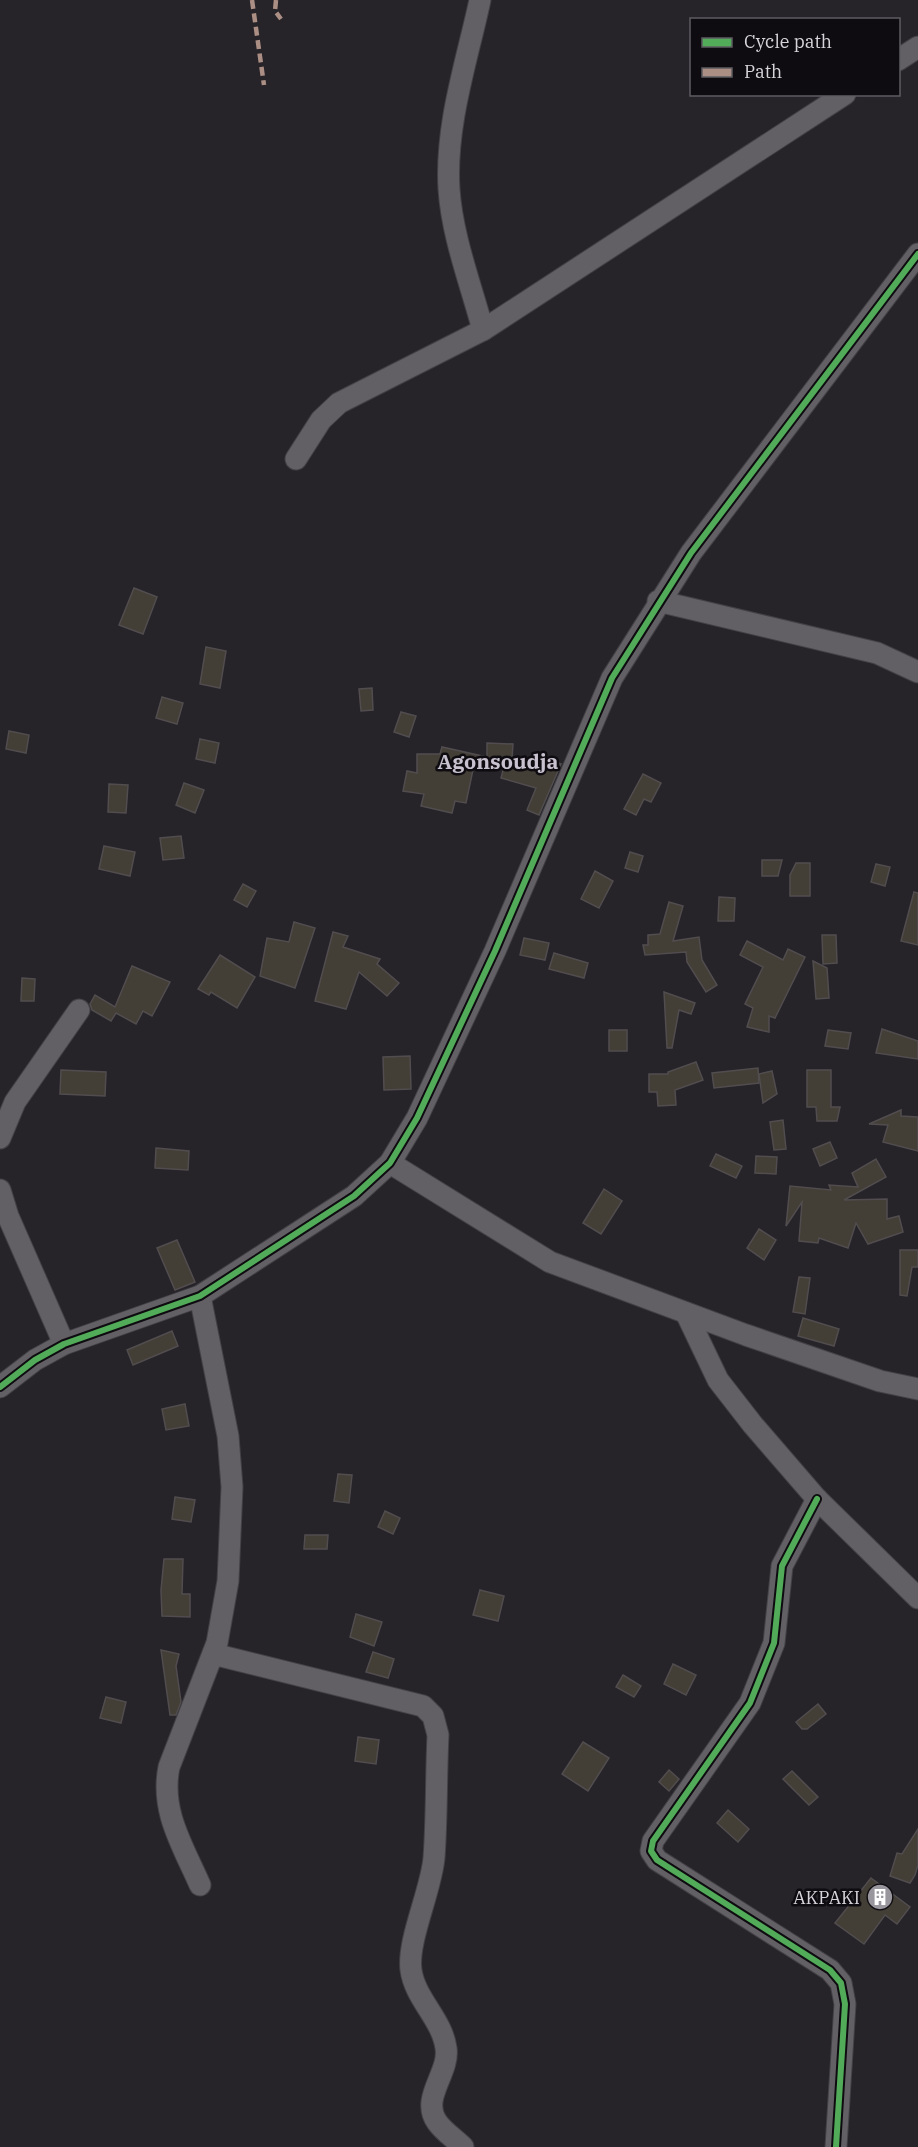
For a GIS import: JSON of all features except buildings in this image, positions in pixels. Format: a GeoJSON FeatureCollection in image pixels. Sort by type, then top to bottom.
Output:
{"type":"FeatureCollection","features":[{"type":"Feature","properties":{"kind":"street"},"geometry":{"type":"LineString","coordinates":[[480,0],[450,133],[449,189],[453,219],[483,330]]}},
{"type":"Feature","properties":{"kind":"street"},"geometry":{"type":"LineString","coordinates":[[900,59],[918,47]]}},
{"type":"Feature","properties":{"kind":"street"},"geometry":{"type":"LineString","coordinates":[[296,459],[321,420],[339,403],[483,330],[842,96]]}},
{"type":"Feature","properties":{"kind":"street"},"geometry":{"type":"LineString","coordinates":[[0,1387],[36,1360],[64,1344],[200,1296],[354,1196],[390,1163],[417,1118],[495,951],[612,678],[658,601],[691,553],[918,254]]}},
{"type":"Feature","properties":{"kind":"street"},"geometry":{"type":"LineString","coordinates":[[658,601],[877,653],[918,672]]}},
{"type":"Feature","properties":{"kind":"street"},"geometry":{"type":"LineString","coordinates":[[0,1138],[15,1102],[80,1010]]}},
{"type":"Feature","properties":{"kind":"street"},"geometry":{"type":"LineString","coordinates":[[390,1163],[550,1262],[686,1313],[880,1381],[918,1389]]}},
{"type":"Feature","properties":{"kind":"street"},"geometry":{"type":"LineString","coordinates":[[0,1190],[8,1216],[64,1344]]}},
{"type":"Feature","properties":{"kind":"street"},"geometry":{"type":"LineString","coordinates":[[200,1296],[228,1436],[232,1487],[228,1581],[221,1631],[169,1767],[164,1788],[169,1812],[200,1885]]}},
{"type":"Feature","properties":{"kind":"street"},"geometry":{"type":"LineString","coordinates":[[686,1313],[718,1380],[817,1499],[918,1598]]}},
{"type":"Feature","properties":{"kind":"street"},"geometry":{"type":"LineString","coordinates":[[817,1499],[782,1566],[774,1643],[750,1703],[653,1841],[651,1851],[657,1860],[830,1970],[841,1983],[845,2004],[836,2147]]}},
{"type":"Feature","properties":{"kind":"street"},"geometry":{"type":"LineString","coordinates":[[213,1654],[423,1706],[433,1716],[438,1735],[434,1859],[412,1950],[410,1968],[414,1984],[444,2035],[447,2052],[444,2069],[433,2095],[432,2109],[436,2122],[463,2147]]}},
{"type":"Feature","properties":{"kind":"marked path"},"geometry":{"type":"LineString","coordinates":[[252,0],[264,85]]}},
{"type":"Feature","properties":{"kind":"marked path"},"geometry":{"type":"LineString","coordinates":[[276,0],[275,11],[281,19]]}},
{"type":"Feature","properties":{"kind":"cycle path"},"geometry":{"type":"LineString","coordinates":[[0,1387],[35,1360],[64,1344],[200,1296],[354,1196],[390,1163],[417,1118],[495,951],[612,678],[691,553],[918,254]]}},
{"type":"Feature","properties":{"kind":"cycle path"},"geometry":{"type":"LineString","coordinates":[[817,1499],[782,1566],[774,1643],[750,1703],[653,1841],[651,1851],[657,1860],[830,1970],[841,1983],[845,2004],[836,2147]]}},
{"type":"Feature","properties":{"kind":"place","name":"AKPAKI"},"geometry":{"type":"Point","coordinates":[880,1897]}},
{"type":"Feature","properties":{"kind":"district","name":"Agonsoudja"},"geometry":{"type":"Point","coordinates":[498,761]}}]}
